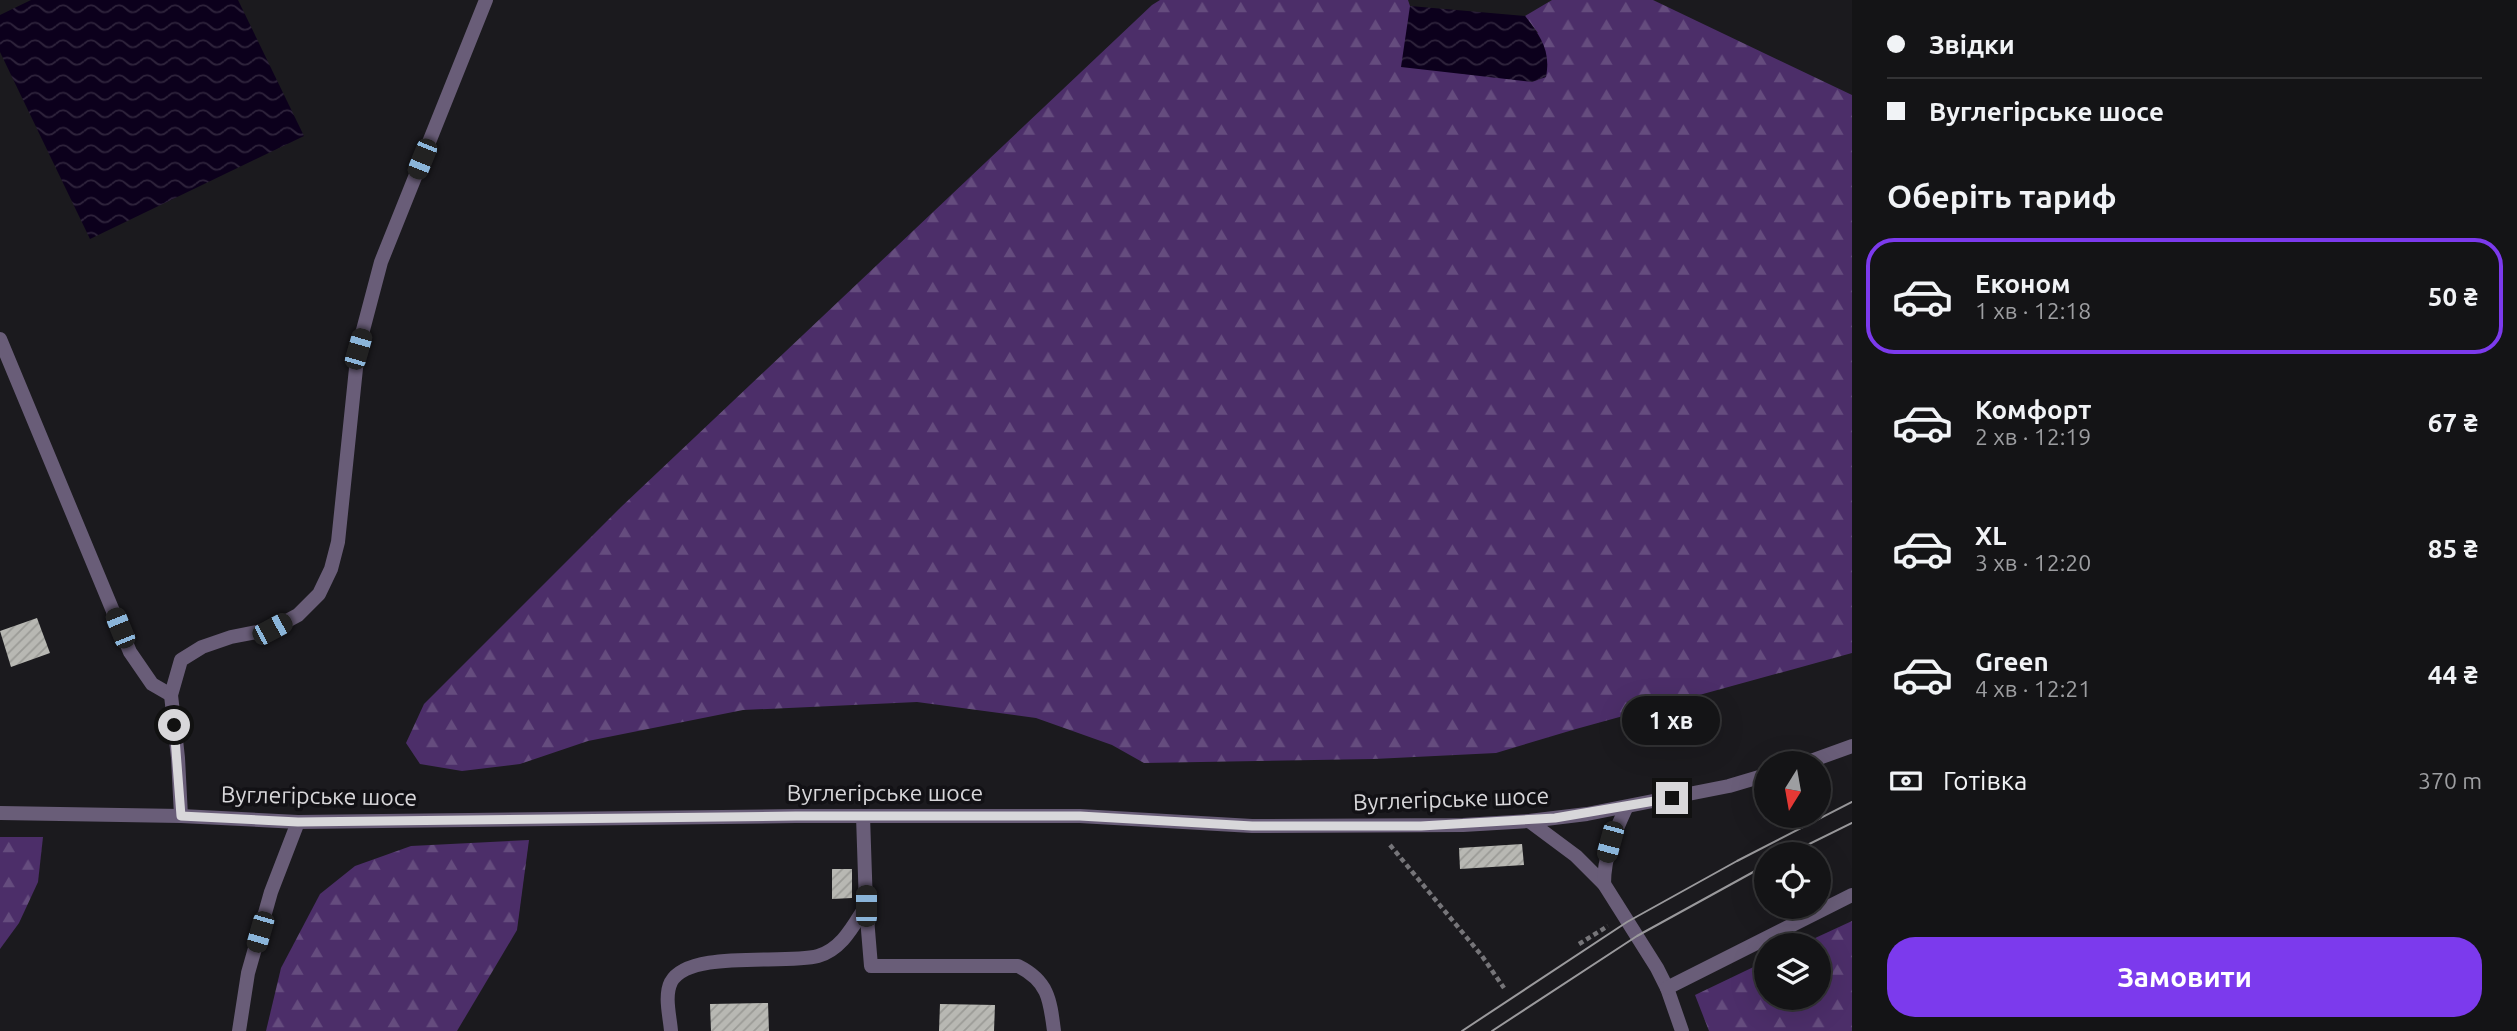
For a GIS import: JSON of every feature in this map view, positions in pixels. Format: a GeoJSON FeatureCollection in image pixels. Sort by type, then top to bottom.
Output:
{"type":"FeatureCollection","features":[{"type":"Feature","properties":{"kind":"street"},"geometry":{"type":"LineString","coordinates":[[181,816],[171,695],[181,660],[202,647],[231,637],[272,629],[298,615],[319,594],[331,569],[338,542],[358,349],[381,262],[484,1]]}},
{"type":"Feature","properties":{"kind":"street"},"geometry":{"type":"LineString","coordinates":[[0,339],[130,652],[152,684],[171,695]]}},
{"type":"Feature","properties":{"kind":"street"},"geometry":{"type":"LineString","coordinates":[[1831,754],[1852,746]]}},
{"type":"Feature","properties":{"kind":"street","name":"Вуглегірське шосе"},"geometry":{"type":"LineString","coordinates":[[0,813],[181,816],[298,822],[1080,816],[1252,826],[1463,825],[1529,821],[1626,808],[1754,779]]}},
{"type":"Feature","properties":{"kind":"street"},"geometry":{"type":"LineString","coordinates":[[1604,884],[1604,865],[1610,842],[1626,808]]}},
{"type":"Feature","properties":{"kind":"street"},"geometry":{"type":"LineString","coordinates":[[863,816],[871,966],[1018,965],[1035,974],[1043,986],[1050,1003],[1054,1031]]}},
{"type":"Feature","properties":{"kind":"street"},"geometry":{"type":"LineString","coordinates":[[1529,821],[1576,856],[1604,884],[1667,988],[1682,1031]]}},
{"type":"Feature","properties":{"kind":"street"},"geometry":{"type":"LineString","coordinates":[[239,1031],[248,973],[271,892],[298,822]]}},
{"type":"Feature","properties":{"kind":"street"},"geometry":{"type":"LineString","coordinates":[[1667,988],[1852,895]]}},
{"type":"Feature","properties":{"kind":"street"},"geometry":{"type":"LineString","coordinates":[[671,1031],[668,998],[671,983],[680,972],[713,962],[819,956],[844,940],[866,906]]}},
{"type":"Feature","properties":{"kind":"path"},"geometry":{"type":"LineString","coordinates":[[1374,826],[1482,956],[1504,988]]}},
{"type":"Feature","properties":{"kind":"path"},"geometry":{"type":"LineString","coordinates":[[1579,944],[1624,917]]}},
{"type":"Feature","properties":{"kind":"green space"},"geometry":{"type":"Polygon","coordinates":[[[1160,0],[1408,0],[1410,6],[1538,33],[1525,16],[1552,0],[1653,0],[1852,95],[1852,653],[1496,753],[1374,759],[1144,763],[1112,745],[1036,718],[917,702],[743,710],[588,741],[520,764],[462,771],[420,764],[406,743],[424,704],[621,507],[1160,0]]]}},
{"type":"Feature","properties":{"kind":"green space"},"geometry":{"type":"Polygon","coordinates":[[[0,837],[43,837],[38,882],[19,923],[0,949],[0,837]]]}},
{"type":"Feature","properties":{"kind":"green space"},"geometry":{"type":"Polygon","coordinates":[[[529,840],[517,930],[457,1031],[266,1031],[281,968],[320,894],[355,866],[411,846],[529,840]]]}},
{"type":"Feature","properties":{"kind":"green space"},"geometry":{"type":"Polygon","coordinates":[[[1852,921],[1852,1031],[1709,1031],[1695,995],[1754,967],[1754,1010],[1831,1010],[1831,933],[1826,933],[1852,921]]]}},
{"type":"Feature","properties":{"kind":"water"},"geometry":{"type":"Polygon","coordinates":[[[31,0],[238,0],[304,136],[90,239],[0,52],[0,15],[31,0]]]}},
{"type":"Feature","properties":{"kind":"water"},"geometry":{"type":"Polygon","coordinates":[[[1410,6],[1525,16],[1546,52],[1546,77],[1532,82],[1401,67],[1410,6]]]}},
{"type":"Feature","properties":{"kind":"building"},"geometry":{"type":"Polygon","coordinates":[[[37,618],[50,653],[11,667],[0,631],[37,618]]]}},
{"type":"Feature","properties":{"kind":"building"},"geometry":{"type":"Polygon","coordinates":[[[1522,844],[1524,865],[1460,869],[1459,848],[1522,844]]]}},
{"type":"Feature","properties":{"kind":"building"},"geometry":{"type":"Polygon","coordinates":[[[832,869],[852,869],[852,898],[832,899],[832,869]]]}},
{"type":"Feature","properties":{"kind":"building"},"geometry":{"type":"Polygon","coordinates":[[[768,1003],[769,1031],[711,1031],[710,1004],[768,1003]]]}},
{"type":"Feature","properties":{"kind":"building"},"geometry":{"type":"Polygon","coordinates":[[[940,1004],[995,1005],[994,1031],[939,1031],[940,1004]]]}},
{"type":"Feature","properties":{"kind":"tram line"},"geometry":{"type":"LineString","coordinates":[[1462,1031],[1627,922],[1852,802]]}},
{"type":"Feature","properties":{"kind":"tram line"},"geometry":{"type":"LineString","coordinates":[[1813,842],[1852,823]]}},
{"type":"Feature","properties":{"kind":"tram line"},"geometry":{"type":"LineString","coordinates":[[1492,1031],[1637,936],[1754,872]]}},
{"type":"Feature","properties":{"kind":"route"},"geometry":{"type":"LineString","coordinates":[[174,725],[181,816],[298,822],[796,816],[1080,816],[1252,826],[1421,826],[1529,821],[1626,808],[1672,798]]}}]}
